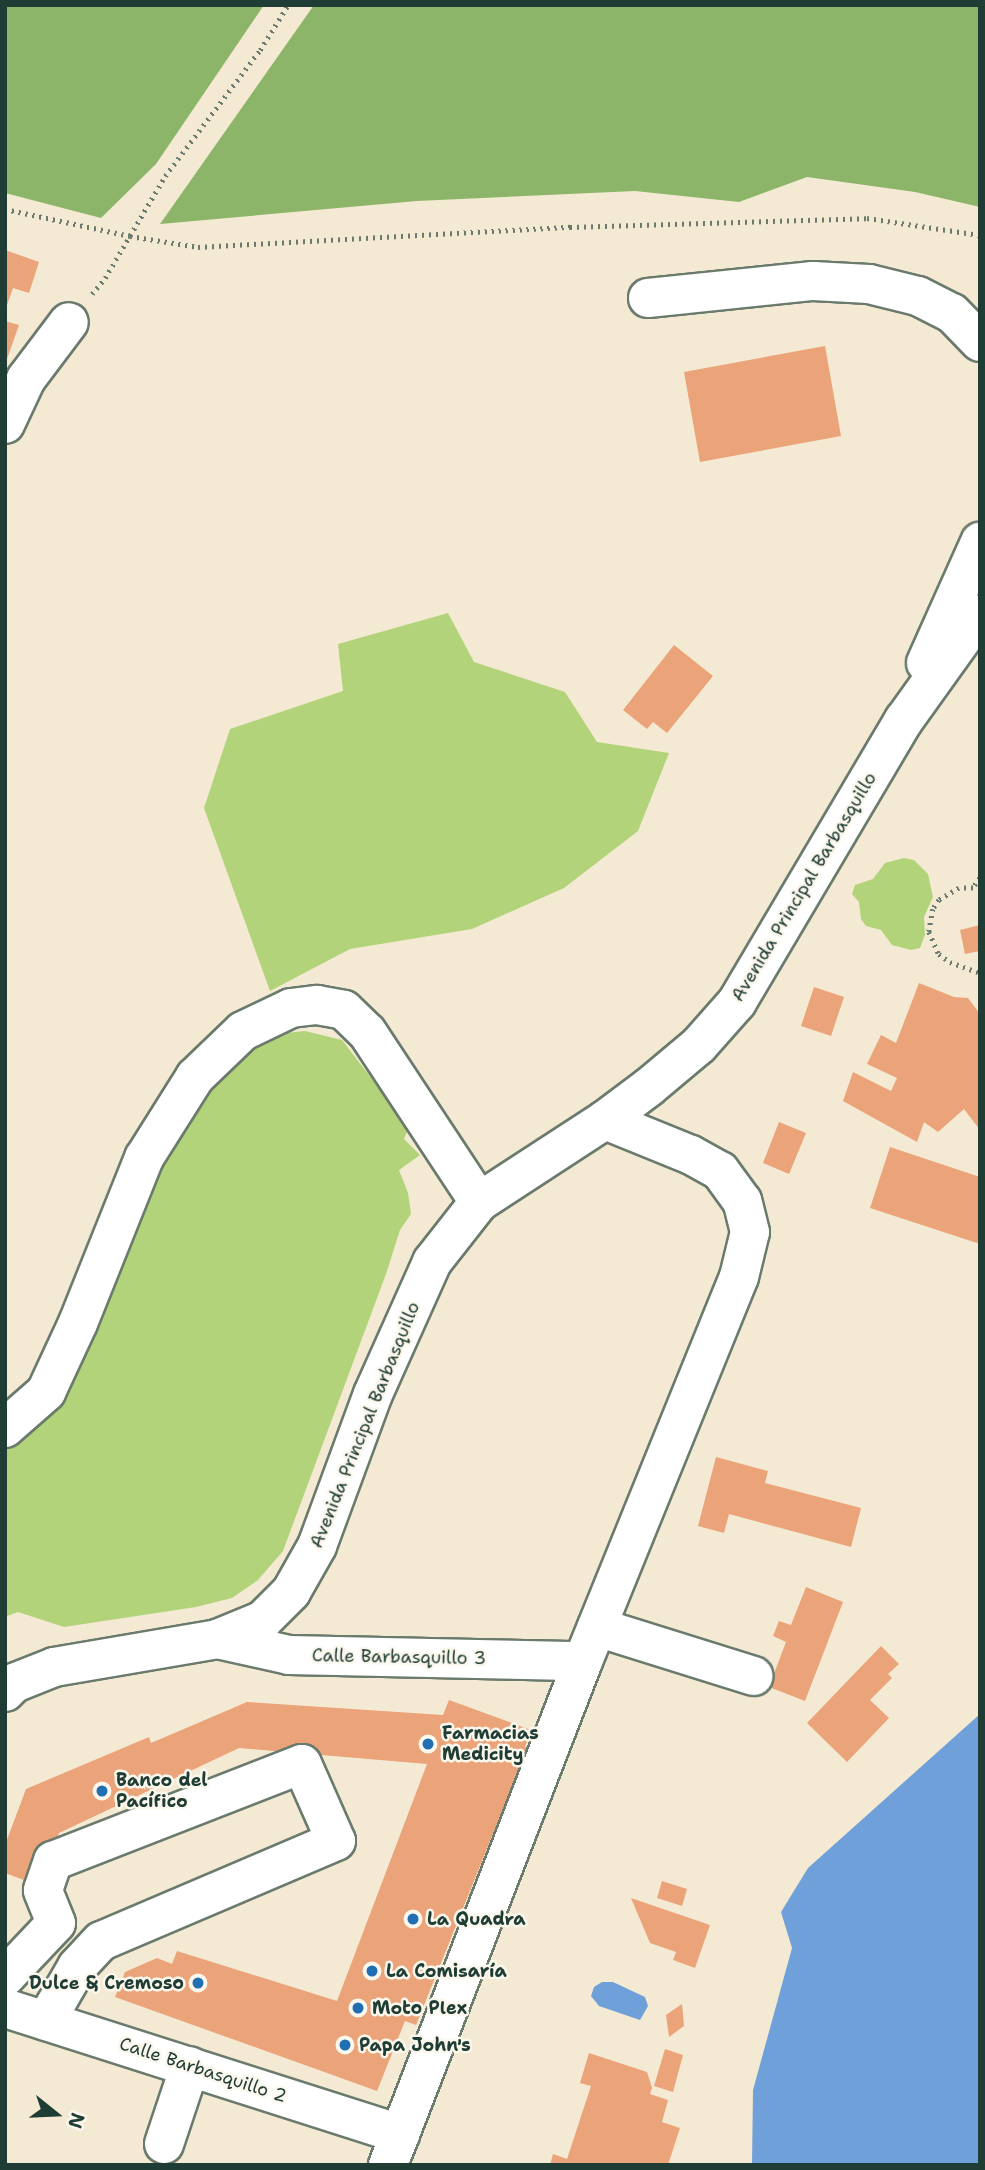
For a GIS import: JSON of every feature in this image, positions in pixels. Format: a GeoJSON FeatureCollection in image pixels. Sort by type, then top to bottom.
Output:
{"type":"FeatureCollection","features":[{"type":"Feature","properties":{"kind":"street"},"geometry":{"type":"LineString","coordinates":[[648,298],[813,281],[869,284],[918,296],[952,313],[980,342]]}},
{"type":"Feature","properties":{"kind":"street"},"geometry":{"type":"LineString","coordinates":[[5,424],[26,379],[69,322]]}},
{"type":"Feature","properties":{"kind":"street"},"geometry":{"type":"LineString","coordinates":[[904,720],[980,542]]}},
{"type":"Feature","properties":{"kind":"street","name":"Avenida Principal Barbasquillo"},"geometry":{"type":"LineString","coordinates":[[5,1692],[14,1683],[54,1667],[217,1639],[263,1620],[292,1592],[317,1546],[373,1394],[432,1262],[479,1202],[605,1120],[699,1045],[737,1002],[904,720],[980,614]]}},
{"type":"Feature","properties":{"kind":"street"},"geometry":{"type":"LineString","coordinates":[[5,1428],[46,1392],[78,1323],[144,1158],[195,1077],[243,1031],[291,1008],[317,1005],[344,1010],[367,1032],[479,1202]]}},
{"type":"Feature","properties":{"kind":"street"},"geometry":{"type":"LineString","coordinates":[[394,2149],[590,1644],[739,1277],[750,1232],[743,1201],[720,1171],[691,1155],[605,1120]]}},
{"type":"Feature","properties":{"kind":"street","name":"Calle Barbasquillo 3"},"geometry":{"type":"LineString","coordinates":[[217,1639],[289,1655],[590,1644],[753,1676]]}},
{"type":"Feature","properties":{"kind":"street"},"geometry":{"type":"LineString","coordinates":[[5,1977],[56,1923],[43,1890],[53,1861],[302,1764],[336,1841],[101,1941],[77,1967],[46,2021]]}},
{"type":"Feature","properties":{"kind":"street","name":"Calle Barbasquillo 2"},"geometry":{"type":"LineString","coordinates":[[5,2008],[190,2066],[394,2149]]}},
{"type":"Feature","properties":{"kind":"street"},"geometry":{"type":"LineString","coordinates":[[164,2144],[190,2066]]}},
{"type":"Feature","properties":{"kind":"path"},"geometry":{"type":"LineString","coordinates":[[105,278],[165,176],[260,50],[288,5]]}},
{"type":"Feature","properties":{"kind":"path"},"geometry":{"type":"LineString","coordinates":[[5,209],[130,236],[198,247],[570,227],[867,218],[980,235]]}},
{"type":"Feature","properties":{"kind":"path"},"geometry":{"type":"LineString","coordinates":[[980,878],[973,888],[959,888],[939,900],[933,909],[929,932],[939,954],[950,962],[980,973]]}},
{"type":"Feature","properties":{"kind":"green space"},"geometry":{"type":"Polygon","coordinates":[[[5,5],[264,5],[156,164],[101,218],[5,193],[5,5]]]}},
{"type":"Feature","properties":{"kind":"green space"},"geometry":{"type":"Polygon","coordinates":[[[314,5],[980,5],[980,207],[915,192],[807,177],[739,202],[635,191],[417,201],[160,224],[314,5]]]}},
{"type":"Feature","properties":{"kind":"green space"},"geometry":{"type":"Polygon","coordinates":[[[448,613],[474,662],[565,692],[597,742],[669,753],[638,831],[564,888],[472,929],[350,949],[270,991],[204,808],[230,729],[343,691],[338,644],[448,613]]]}},
{"type":"Feature","properties":{"kind":"green space"},"geometry":{"type":"Polygon","coordinates":[[[904,858],[914,860],[928,874],[933,897],[924,917],[925,935],[920,948],[911,950],[892,945],[881,930],[866,926],[861,919],[859,902],[852,894],[855,885],[873,879],[885,863],[904,858]]]}},
{"type":"Feature","properties":{"kind":"green space"},"geometry":{"type":"Polygon","coordinates":[[[305,1031],[342,1040],[391,1104],[412,1119],[404,1139],[420,1155],[399,1170],[408,1193],[411,1214],[400,1230],[283,1551],[258,1580],[232,1598],[196,1607],[64,1627],[18,1612],[5,1617],[5,1444],[203,1090],[241,1048],[276,1034],[305,1031]]]}},
{"type":"Feature","properties":{"kind":"water"},"geometry":{"type":"Polygon","coordinates":[[[980,1714],[980,2165],[752,2165],[753,2090],[792,1948],[781,1912],[808,1868],[980,1714]]]}},
{"type":"Feature","properties":{"kind":"water"},"geometry":{"type":"Polygon","coordinates":[[[602,1982],[613,1982],[645,1997],[648,2006],[640,2020],[599,2006],[591,1996],[594,1987],[602,1982]]]}},
{"type":"Feature","properties":{"kind":"building"},"geometry":{"type":"Polygon","coordinates":[[[5,250],[39,262],[29,293],[13,288],[6,308],[5,250]]]}},
{"type":"Feature","properties":{"kind":"building"},"geometry":{"type":"Polygon","coordinates":[[[5,321],[19,325],[7,359],[5,359],[5,321]]]}},
{"type":"Feature","properties":{"kind":"building"},"geometry":{"type":"Polygon","coordinates":[[[825,346],[841,436],[700,462],[684,372],[825,346]]]}},
{"type":"Feature","properties":{"kind":"building"},"geometry":{"type":"Polygon","coordinates":[[[674,645],[713,676],[667,733],[653,722],[647,729],[623,710],[674,645]]]}},
{"type":"Feature","properties":{"kind":"building"},"geometry":{"type":"Polygon","coordinates":[[[980,925],[980,951],[965,954],[960,930],[980,925]]]}},
{"type":"Feature","properties":{"kind":"building"},"geometry":{"type":"Polygon","coordinates":[[[919,983],[954,997],[968,998],[980,1014],[980,1130],[964,1109],[938,1132],[924,1122],[917,1142],[843,1101],[853,1072],[891,1091],[897,1078],[867,1064],[881,1035],[896,1043],[919,983]]]}},
{"type":"Feature","properties":{"kind":"building"},"geometry":{"type":"Polygon","coordinates":[[[814,987],[844,997],[831,1036],[801,1026],[814,987]]]}},
{"type":"Feature","properties":{"kind":"building"},"geometry":{"type":"Polygon","coordinates":[[[779,1122],[806,1133],[789,1174],[763,1163],[779,1122]]]}},
{"type":"Feature","properties":{"kind":"building"},"geometry":{"type":"Polygon","coordinates":[[[890,1147],[980,1177],[980,1244],[870,1208],[890,1147]]]}},
{"type":"Feature","properties":{"kind":"building"},"geometry":{"type":"Polygon","coordinates":[[[716,1457],[768,1471],[765,1483],[861,1508],[851,1547],[729,1514],[724,1533],[698,1526],[716,1457]]]}},
{"type":"Feature","properties":{"kind":"building"},"geometry":{"type":"Polygon","coordinates":[[[806,1587],[843,1602],[805,1701],[769,1687],[786,1642],[773,1636],[779,1621],[791,1625],[806,1587]]]}},
{"type":"Feature","properties":{"kind":"building"},"geometry":{"type":"Polygon","coordinates":[[[881,1646],[899,1664],[888,1674],[892,1678],[870,1700],[889,1718],[847,1762],[807,1723],[881,1646]]]}},
{"type":"Feature","properties":{"kind":"building","name":"La Quadra"},"geometry":{"type":"Polygon","coordinates":[[[449,1700],[531,1730],[525,1747],[535,1751],[522,1787],[513,1784],[416,2025],[405,2021],[377,2091],[115,1997],[125,1972],[157,1958],[172,1964],[177,1951],[337,2001],[427,1764],[239,1748],[59,1833],[40,1886],[5,1873],[5,1845],[26,1789],[149,1737],[151,1743],[247,1702],[443,1715],[449,1700]]]}},
{"type":"Feature","properties":{"kind":"building"},"geometry":{"type":"Polygon","coordinates":[[[662,1881],[687,1889],[682,1906],[657,1898],[662,1881]]]}},
{"type":"Feature","properties":{"kind":"building"},"geometry":{"type":"Polygon","coordinates":[[[631,1898],[710,1925],[695,1968],[673,1960],[676,1952],[650,1943],[631,1898]]]}},
{"type":"Feature","properties":{"kind":"building"},"geometry":{"type":"Polygon","coordinates":[[[682,2004],[684,2026],[669,2037],[666,2015],[682,2004]]]}},
{"type":"Feature","properties":{"kind":"building"},"geometry":{"type":"Polygon","coordinates":[[[665,2049],[683,2055],[673,2092],[654,2086],[665,2049]]]}},
{"type":"Feature","properties":{"kind":"building"},"geometry":{"type":"Polygon","coordinates":[[[589,2053],[647,2072],[652,2088],[650,2094],[668,2100],[662,2122],[680,2128],[668,2165],[550,2165],[553,2154],[567,2159],[591,2086],[580,2083],[589,2053]]]}},
{"type":"Feature","properties":{"kind":"place","name":"Farmacias Medicity"},"geometry":{"type":"Point","coordinates":[428,1744]}},
{"type":"Feature","properties":{"kind":"place","name":"Banco del Pacífico"},"geometry":{"type":"Point","coordinates":[102,1791]}},
{"type":"Feature","properties":{"kind":"place","name":"La Quadra"},"geometry":{"type":"Point","coordinates":[413,1919]}},
{"type":"Feature","properties":{"kind":"place","name":"La Comisaría"},"geometry":{"type":"Point","coordinates":[372,1971]}},
{"type":"Feature","properties":{"kind":"place","name":"Dulce & Cremoso"},"geometry":{"type":"Point","coordinates":[198,1983]}},
{"type":"Feature","properties":{"kind":"place","name":"Moto Plex"},"geometry":{"type":"Point","coordinates":[358,2008]}},
{"type":"Feature","properties":{"kind":"place","name":"Papa John's"},"geometry":{"type":"Point","coordinates":[345,2045]}}]}
